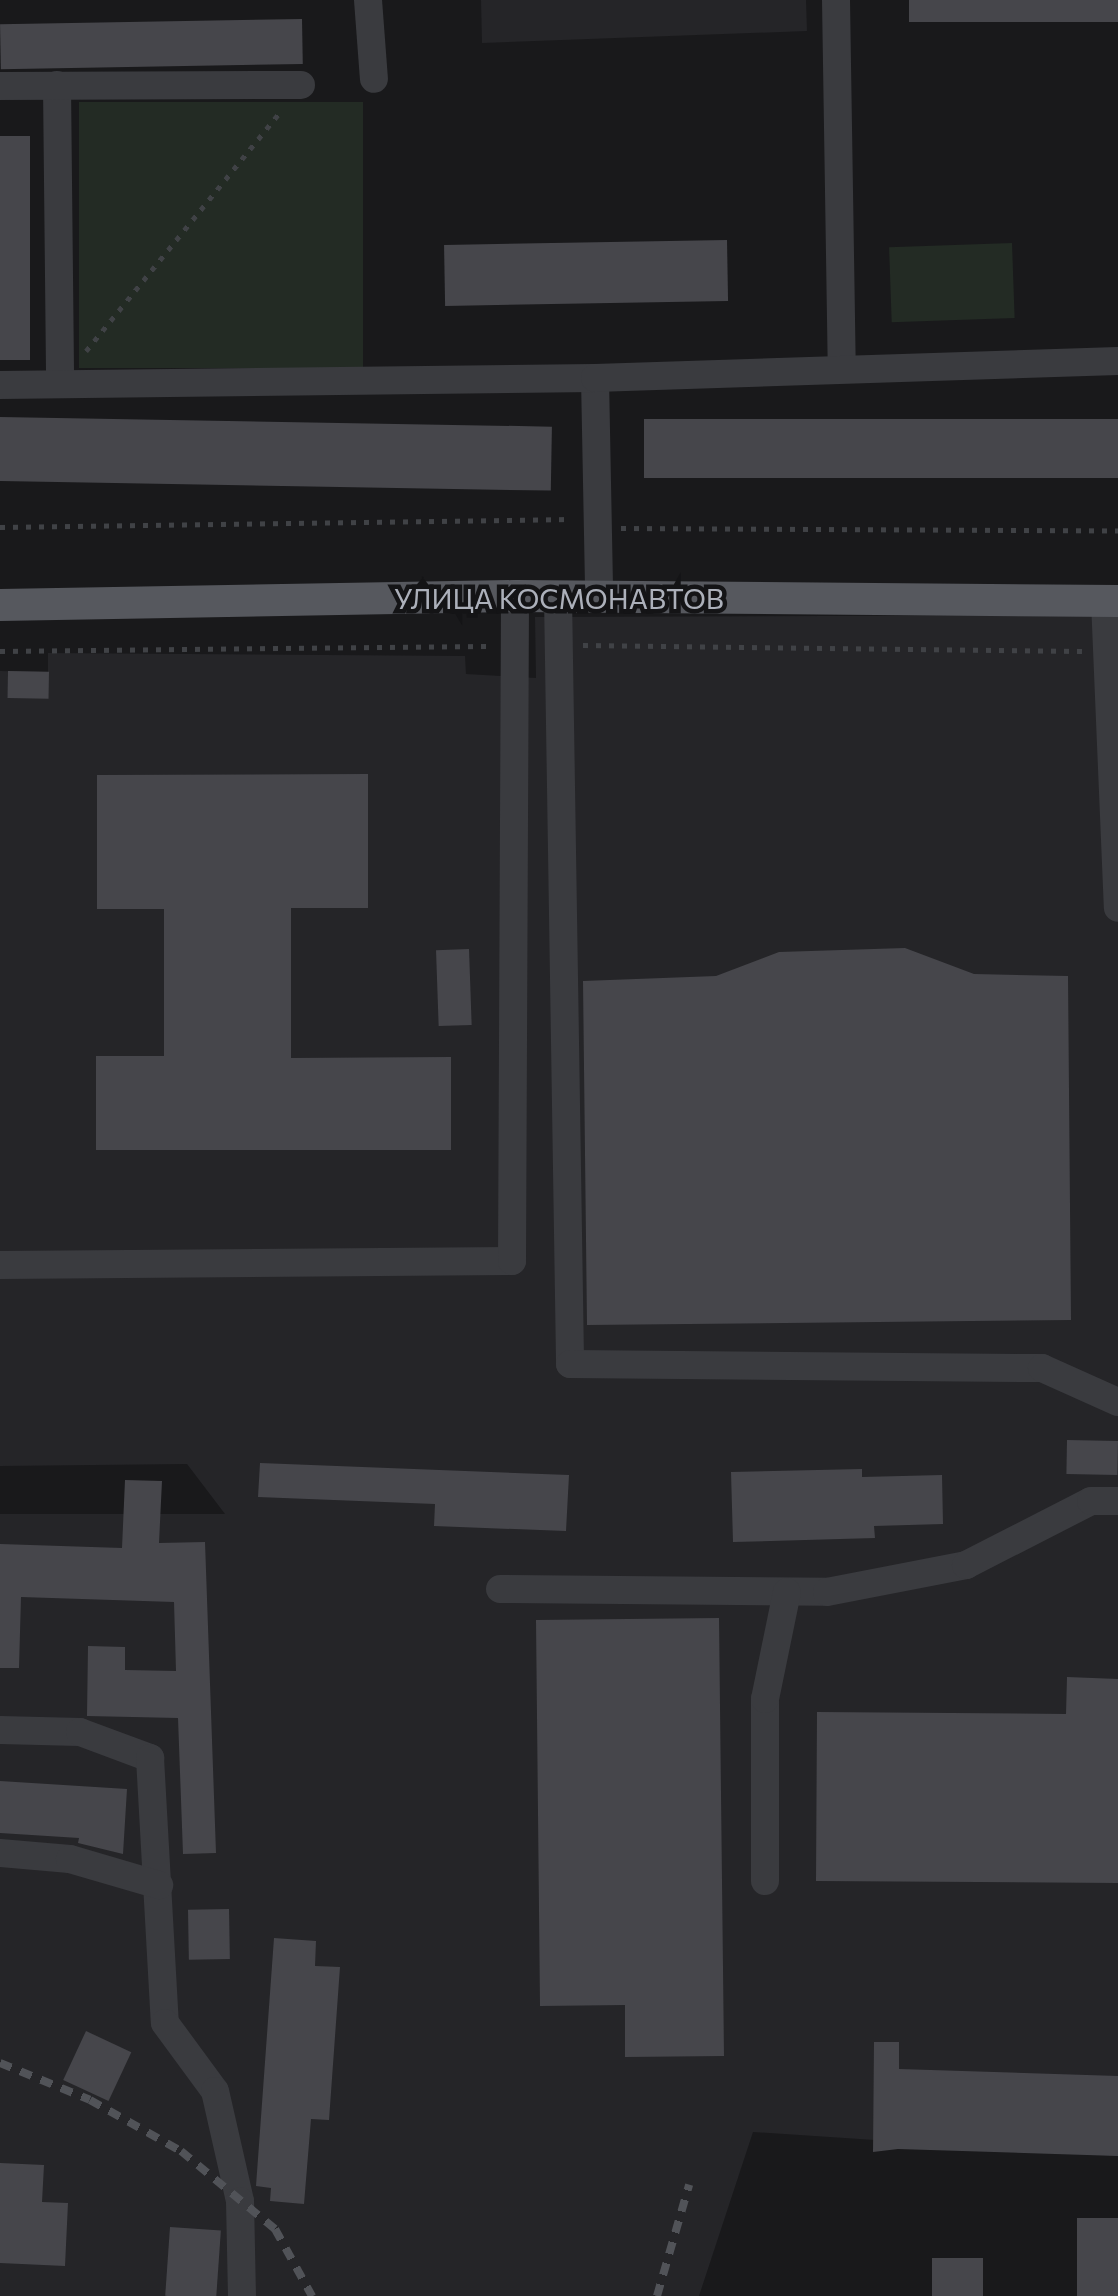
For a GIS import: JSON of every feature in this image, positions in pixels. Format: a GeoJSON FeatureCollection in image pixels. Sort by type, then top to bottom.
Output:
{"type":"FeatureCollection","features":[{"type":"Feature","properties":{"kind":"main road","name":"УЛИЦА КОСМОНАВТОВ"},"geometry":{"type":"LineString","coordinates":[[0,605],[515,596],[1111,601]]}},
{"type":"Feature","properties":{"kind":"lane"},"geometry":{"type":"LineString","coordinates":[[368,0],[374,79]]}},
{"type":"Feature","properties":{"kind":"lane"},"geometry":{"type":"LineString","coordinates":[[836,0],[842,368]]}},
{"type":"Feature","properties":{"kind":"lane"},"geometry":{"type":"LineString","coordinates":[[58,85],[60,384]]}},
{"type":"Feature","properties":{"kind":"lane"},"geometry":{"type":"LineString","coordinates":[[0,86],[302,85]]}},
{"type":"Feature","properties":{"kind":"lane"},"geometry":{"type":"LineString","coordinates":[[0,386],[595,378],[1118,361]]}},
{"type":"Feature","properties":{"kind":"lane"},"geometry":{"type":"LineString","coordinates":[[595,378],[598,596]]}},
{"type":"Feature","properties":{"kind":"lane"},"geometry":{"type":"LineString","coordinates":[[0,1265],[512,1260],[515,596]]}},
{"type":"Feature","properties":{"kind":"lane"},"geometry":{"type":"LineString","coordinates":[[558,596],[570,1364],[1042,1368],[1118,1402]]}},
{"type":"Feature","properties":{"kind":"lane"},"geometry":{"type":"LineString","coordinates":[[1111,601],[1107,651],[1118,908]]}},
{"type":"Feature","properties":{"kind":"lane"},"geometry":{"type":"LineString","coordinates":[[500,1589],[826,1592],[966,1564],[1091,1501],[1118,1500]]}},
{"type":"Feature","properties":{"kind":"lane"},"geometry":{"type":"LineString","coordinates":[[766,1881],[765,1699],[787,1592]]}},
{"type":"Feature","properties":{"kind":"lane"},"geometry":{"type":"LineString","coordinates":[[0,1730],[80,1732],[150,1758],[165,2022],[215,2091],[240,2201],[242,2296]]}},
{"type":"Feature","properties":{"kind":"lane"},"geometry":{"type":"LineString","coordinates":[[0,1854],[70,1859],[159,1885]]}},
{"type":"Feature","properties":{"kind":"path"},"geometry":{"type":"LineString","coordinates":[[60,384],[302,85]]}},
{"type":"Feature","properties":{"kind":"path"},"geometry":{"type":"LineString","coordinates":[[0,527],[578,519],[598,528],[1118,531]]}},
{"type":"Feature","properties":{"kind":"path"},"geometry":{"type":"LineString","coordinates":[[0,651],[514,645]]}},
{"type":"Feature","properties":{"kind":"path"},"geometry":{"type":"LineString","coordinates":[[558,645],[1107,651]]}},
{"type":"Feature","properties":{"kind":"shaded area"},"geometry":{"type":"Polygon","coordinates":[[[481,0],[806,0],[807,31],[482,43],[481,0]]]}},
{"type":"Feature","properties":{"kind":"shaded area"},"geometry":{"type":"Polygon","coordinates":[[[79,102],[363,102],[363,368],[79,368],[79,102]]]}},
{"type":"Feature","properties":{"kind":"shaded area"},"geometry":{"type":"Polygon","coordinates":[[[1012,243],[1015,318],[892,322],[889,247],[1012,243]]]}},
{"type":"Feature","properties":{"kind":"shaded area"},"geometry":{"type":"Polygon","coordinates":[[[1118,615],[1118,2156],[753,2132],[699,2296],[0,2296],[0,1514],[225,1514],[187,1464],[0,1466],[0,671],[48,672],[48,653],[465,656],[466,674],[536,678],[535,617],[1118,615]]]}},
{"type":"Feature","properties":{"kind":"building"},"geometry":{"type":"Polygon","coordinates":[[[909,0],[1118,0],[1118,22],[909,22],[909,0]]]}},
{"type":"Feature","properties":{"kind":"building"},"geometry":{"type":"Polygon","coordinates":[[[302,19],[303,64],[1,69],[0,24],[302,19]]]}},
{"type":"Feature","properties":{"kind":"building"},"geometry":{"type":"Polygon","coordinates":[[[0,136],[30,136],[30,360],[0,360],[0,136]]]}},
{"type":"Feature","properties":{"kind":"building"},"geometry":{"type":"Polygon","coordinates":[[[727,240],[728,301],[445,306],[444,245],[727,240]]]}},
{"type":"Feature","properties":{"kind":"building"},"geometry":{"type":"Polygon","coordinates":[[[0,417],[552,427],[551,491],[0,481],[0,417]]]}},
{"type":"Feature","properties":{"kind":"building"},"geometry":{"type":"Polygon","coordinates":[[[644,419],[1118,419],[1118,478],[644,478],[644,419]]]}},
{"type":"Feature","properties":{"kind":"building"},"geometry":{"type":"Polygon","coordinates":[[[8,671],[49,672],[49,699],[8,698],[8,671]]]}},
{"type":"Feature","properties":{"kind":"building"},"geometry":{"type":"Polygon","coordinates":[[[368,774],[368,908],[291,908],[291,1058],[451,1057],[451,1150],[96,1150],[96,1056],[164,1056],[164,909],[97,909],[97,775],[368,774]]]}},
{"type":"Feature","properties":{"kind":"building"},"geometry":{"type":"Polygon","coordinates":[[[905,948],[974,974],[1068,976],[1071,1320],[587,1325],[583,981],[716,976],[779,952],[905,948]]]}},
{"type":"Feature","properties":{"kind":"building"},"geometry":{"type":"Polygon","coordinates":[[[469,949],[472,1025],[439,1026],[436,950],[469,949]]]}},
{"type":"Feature","properties":{"kind":"building"},"geometry":{"type":"Polygon","coordinates":[[[1067,1440],[1118,1441],[1117,1475],[1066,1474],[1067,1440]]]}},
{"type":"Feature","properties":{"kind":"building"},"geometry":{"type":"Polygon","coordinates":[[[260,1463],[569,1475],[566,1531],[434,1526],[435,1504],[258,1497],[260,1463]]]}},
{"type":"Feature","properties":{"kind":"building"},"geometry":{"type":"Polygon","coordinates":[[[862,1469],[862,1477],[942,1475],[943,1524],[874,1526],[875,1538],[733,1542],[731,1472],[862,1469]]]}},
{"type":"Feature","properties":{"kind":"building"},"geometry":{"type":"Polygon","coordinates":[[[125,1480],[162,1481],[159,1543],[205,1542],[216,1853],[183,1854],[178,1718],[87,1716],[88,1646],[125,1647],[125,1670],[176,1671],[174,1602],[21,1597],[19,1668],[0,1668],[0,1544],[122,1548],[125,1480]]]}},
{"type":"Feature","properties":{"kind":"building"},"geometry":{"type":"Polygon","coordinates":[[[719,1618],[724,2056],[625,2057],[625,2005],[540,2006],[536,1620],[719,1618]]]}},
{"type":"Feature","properties":{"kind":"building"},"geometry":{"type":"Polygon","coordinates":[[[1067,1677],[1118,1679],[1118,1883],[816,1881],[817,1712],[1066,1714],[1067,1677]]]}},
{"type":"Feature","properties":{"kind":"building"},"geometry":{"type":"Polygon","coordinates":[[[0,1781],[127,1789],[123,1854],[78,1843],[79,1838],[0,1833],[0,1781]]]}},
{"type":"Feature","properties":{"kind":"building"},"geometry":{"type":"Polygon","coordinates":[[[229,1909],[230,1959],[189,1960],[188,1910],[229,1909]]]}},
{"type":"Feature","properties":{"kind":"building"},"geometry":{"type":"Polygon","coordinates":[[[274,1938],[316,1941],[315,1966],[340,1967],[329,2120],[311,2119],[304,2204],[270,2201],[271,2188],[256,2186],[274,1938]]]}},
{"type":"Feature","properties":{"kind":"building"},"geometry":{"type":"Polygon","coordinates":[[[86,2031],[131,2052],[108,2101],[63,2080],[86,2031]]]}},
{"type":"Feature","properties":{"kind":"building"},"geometry":{"type":"Polygon","coordinates":[[[874,2042],[899,2042],[899,2069],[1118,2076],[1118,2156],[898,2149],[873,2152],[874,2042]]]}},
{"type":"Feature","properties":{"kind":"building"},"geometry":{"type":"Polygon","coordinates":[[[0,2163],[44,2165],[42,2202],[68,2203],[65,2266],[0,2263],[0,2163]]]}},
{"type":"Feature","properties":{"kind":"building"},"geometry":{"type":"Polygon","coordinates":[[[1077,2218],[1118,2218],[1118,2296],[1077,2296],[1077,2218]]]}},
{"type":"Feature","properties":{"kind":"building"},"geometry":{"type":"Polygon","coordinates":[[[170,2227],[221,2231],[216,2296],[165,2296],[170,2227]]]}},
{"type":"Feature","properties":{"kind":"building"},"geometry":{"type":"Polygon","coordinates":[[[932,2258],[983,2258],[983,2296],[932,2296],[932,2258]]]}},
{"type":"Feature","properties":{"kind":"railway"},"geometry":{"type":"LineString","coordinates":[[0,2063],[90,2100],[181,2151],[275,2229],[312,2296]]}},
{"type":"Feature","properties":{"kind":"railway"},"geometry":{"type":"LineString","coordinates":[[657,2296],[689,2185]]}}]}
